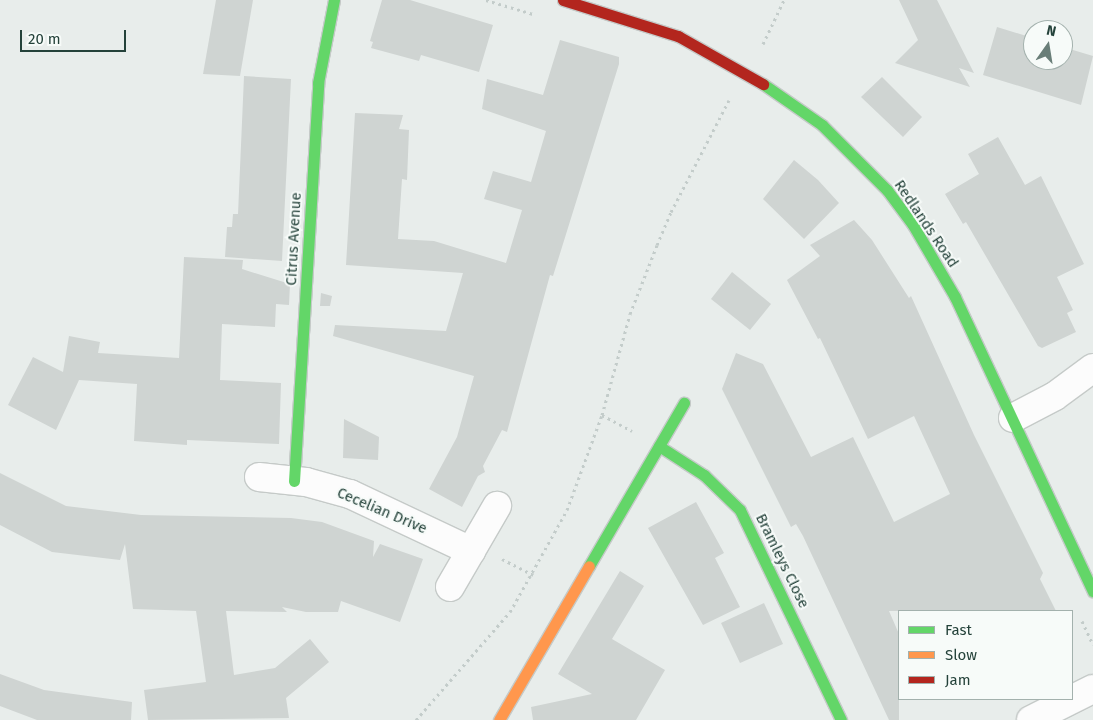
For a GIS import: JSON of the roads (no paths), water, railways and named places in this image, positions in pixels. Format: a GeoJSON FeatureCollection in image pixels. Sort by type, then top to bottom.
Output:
{"type":"FeatureCollection","features":[{"type":"Feature","properties":{"kind":"street","name":"Citrus Avenue"},"geometry":{"type":"LineString","coordinates":[[294,481],[318,82],[334,0]]}},
{"type":"Feature","properties":{"kind":"street","name":"Redlands Road"},"geometry":{"type":"LineString","coordinates":[[563,0],[678,36],[746,72],[822,125],[872,172],[900,207],[955,297],[1093,592]]}},
{"type":"Feature","properties":{"kind":"street"},"geometry":{"type":"LineString","coordinates":[[1013,418],[1054,396],[1093,368]]}},
{"type":"Feature","properties":{"kind":"street"},"geometry":{"type":"LineString","coordinates":[[499,720],[684,402]]}},
{"type":"Feature","properties":{"kind":"street","name":"Bramleys Close"},"geometry":{"type":"LineString","coordinates":[[659,446],[704,475],[730,497],[740,510],[841,720]]}},
{"type":"Feature","properties":{"kind":"street","name":"Cecelian Drive"},"geometry":{"type":"LineString","coordinates":[[259,477],[294,481],[350,494],[471,551]]}},
{"type":"Feature","properties":{"kind":"street"},"geometry":{"type":"LineString","coordinates":[[450,587],[497,506]]}},
{"type":"Feature","properties":{"kind":"street"},"geometry":{"type":"LineString","coordinates":[[1073,699],[1093,689]]}},
{"type":"Feature","properties":{"kind":"street"},"geometry":{"type":"LineString","coordinates":[[1031,720],[1071,700]]}}]}
